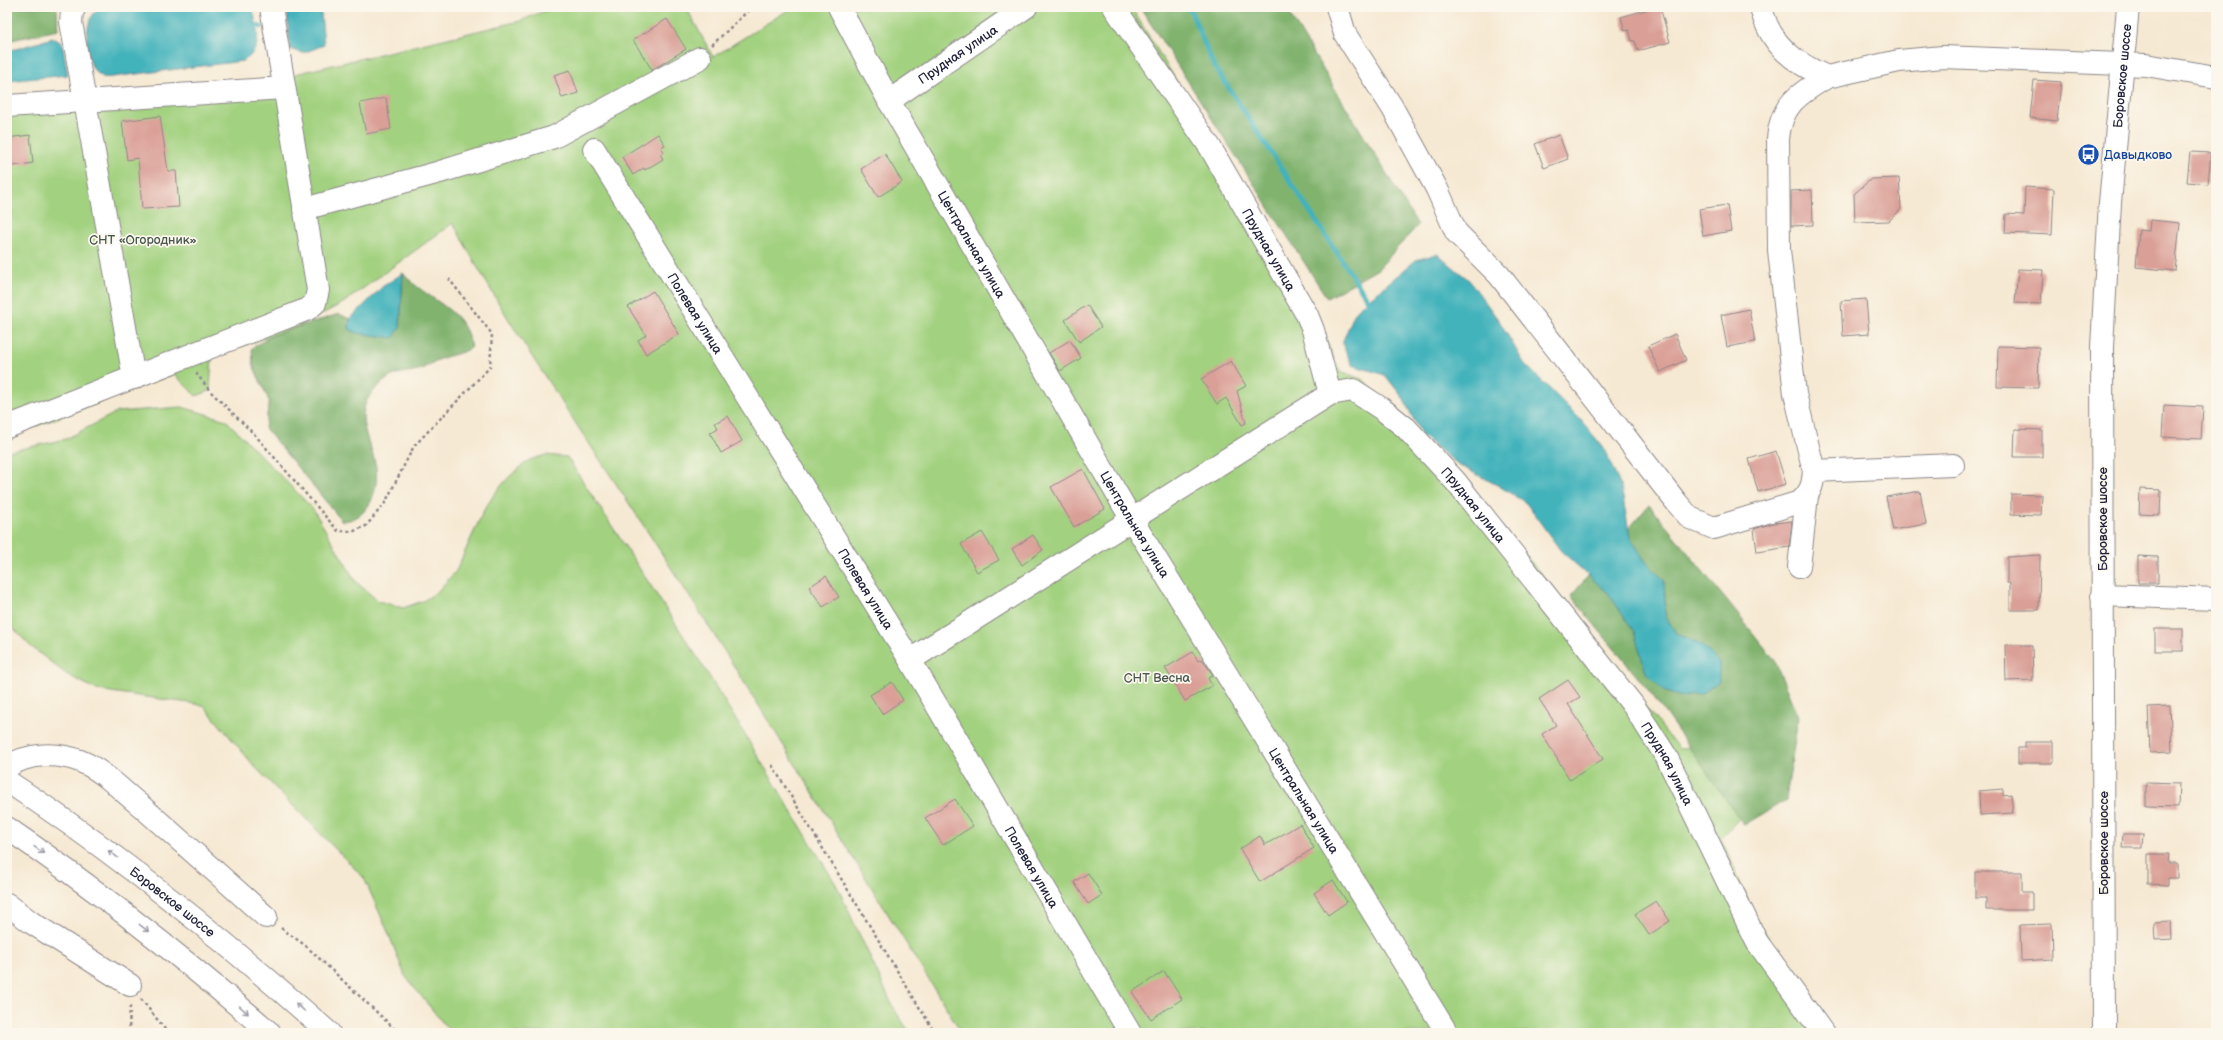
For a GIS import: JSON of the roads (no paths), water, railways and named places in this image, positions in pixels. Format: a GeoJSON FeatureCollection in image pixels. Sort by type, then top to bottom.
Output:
{"type":"FeatureCollection","features":[{"type":"Feature","properties":{"kind":"street"},"geometry":{"type":"LineString","coordinates":[[75,7],[72,12],[71,22],[134,378]]}},
{"type":"Feature","properties":{"kind":"street"},"geometry":{"type":"LineString","coordinates":[[7,427],[186,359],[308,309],[315,304],[318,290],[271,7]]}},
{"type":"Feature","properties":{"kind":"street","name":"Центральная улица"},"geometry":{"type":"LineString","coordinates":[[838,7],[888,102],[1132,520],[1447,1033]]}},
{"type":"Feature","properties":{"kind":"street","name":"Прудная улица"},"geometry":{"type":"LineString","coordinates":[[888,102],[1026,7]]}},
{"type":"Feature","properties":{"kind":"street","name":"Прудная улица"},"geometry":{"type":"LineString","coordinates":[[1114,7],[1210,147],[1307,315],[1313,330],[1330,394],[1353,390],[1382,409],[1406,428],[1456,482],[1634,705],[1666,756],[1756,942],[1822,1033]]}},
{"type":"Feature","properties":{"kind":"street"},"geometry":{"type":"LineString","coordinates":[[1336,7],[1345,34],[1392,107],[1436,188],[1456,232],[1499,275],[1520,304],[1690,518],[1714,528],[1793,505],[1807,496]]}},
{"type":"Feature","properties":{"kind":"street"},"geometry":{"type":"LineString","coordinates":[[1761,7],[1769,32],[1783,50],[1792,59],[1827,77]]}},
{"type":"Feature","properties":{"kind":"street","name":"Боровское шоссе"},"geometry":{"type":"LineString","coordinates":[[2104,1033],[2102,347],[2110,203],[2128,7]]}},
{"type":"Feature","properties":{"kind":"street"},"geometry":{"type":"LineString","coordinates":[[1799,567],[1807,496],[1813,481],[1814,471],[1795,394],[1779,250],[1778,139],[1779,126],[1784,111],[1799,96],[1827,77],[1899,61],[1943,57],[2146,64],[2216,77]]}},
{"type":"Feature","properties":{"kind":"street"},"geometry":{"type":"LineString","coordinates":[[304,209],[440,172],[554,137],[700,58]]}},
{"type":"Feature","properties":{"kind":"street"},"geometry":{"type":"LineString","coordinates":[[7,106],[284,88]]}},
{"type":"Feature","properties":{"kind":"street","name":"Полевая улица"},"geometry":{"type":"LineString","coordinates":[[594,148],[910,660],[1130,1033]]}},
{"type":"Feature","properties":{"kind":"street"},"geometry":{"type":"LineString","coordinates":[[910,660],[1330,394]]}},
{"type":"Feature","properties":{"kind":"street"},"geometry":{"type":"LineString","coordinates":[[1814,471],[1953,465]]}},
{"type":"Feature","properties":{"kind":"street"},"geometry":{"type":"LineString","coordinates":[[2102,595],[2216,599]]}},
{"type":"Feature","properties":{"kind":"street"},"geometry":{"type":"LineString","coordinates":[[7,767],[19,760],[43,755],[67,757],[80,761],[103,774],[190,848],[266,917]]}},
{"type":"Feature","properties":{"kind":"street","name":"Боровское шоссе"},"geometry":{"type":"LineString","coordinates":[[7,781],[138,873],[255,968],[329,1033]]}},
{"type":"Feature","properties":{"kind":"street"},"geometry":{"type":"LineString","coordinates":[[7,828],[107,899],[208,980],[270,1033]]}},
{"type":"Feature","properties":{"kind":"street"},"geometry":{"type":"LineString","coordinates":[[7,904],[32,923],[130,984]]}},
{"type":"Feature","properties":{"kind":"water"},"geometry":{"type":"Polygon","coordinates":[[[103,7],[252,7],[257,29],[257,44],[250,56],[243,61],[104,78],[94,70],[88,54],[87,45],[88,26],[91,18],[96,11],[103,7]]]}},
{"type":"Feature","properties":{"kind":"water"},"geometry":{"type":"Polygon","coordinates":[[[313,7],[321,13],[324,45],[303,53],[290,49],[287,10],[313,7]]]}},
{"type":"Feature","properties":{"kind":"water"},"geometry":{"type":"Polygon","coordinates":[[[53,38],[62,43],[68,75],[7,81],[7,50],[16,49],[53,38]]]}},
{"type":"Feature","properties":{"kind":"water"},"geometry":{"type":"Polygon","coordinates":[[[1437,254],[1469,280],[1500,322],[1524,363],[1579,418],[1603,447],[1621,487],[1630,537],[1646,562],[1664,580],[1666,617],[1676,633],[1703,646],[1719,663],[1719,681],[1702,694],[1682,697],[1665,692],[1646,673],[1634,632],[1608,593],[1561,551],[1526,503],[1499,486],[1459,465],[1422,436],[1403,398],[1385,375],[1352,365],[1342,343],[1356,310],[1416,260],[1437,254]]]}},
{"type":"Feature","properties":{"kind":"water"},"geometry":{"type":"Polygon","coordinates":[[[403,273],[400,328],[393,338],[357,333],[349,329],[350,319],[382,287],[403,273]]]}},
{"type":"Feature","properties":{"kind":"waterway"},"geometry":{"type":"LineString","coordinates":[[1189,7],[1213,64],[1368,300]]}},
{"type":"Feature","properties":{"kind":"place","name":"Давыдково"},"geometry":{"type":"Point","coordinates":[2089,154]}},
{"type":"Feature","properties":{"kind":"park label","name":"СНТ «Огородник»"},"geometry":{"type":"Point","coordinates":[143,239]}},
{"type":"Feature","properties":{"kind":"park label","name":"СНТ Весна"},"geometry":{"type":"Point","coordinates":[1157,677]}}]}
